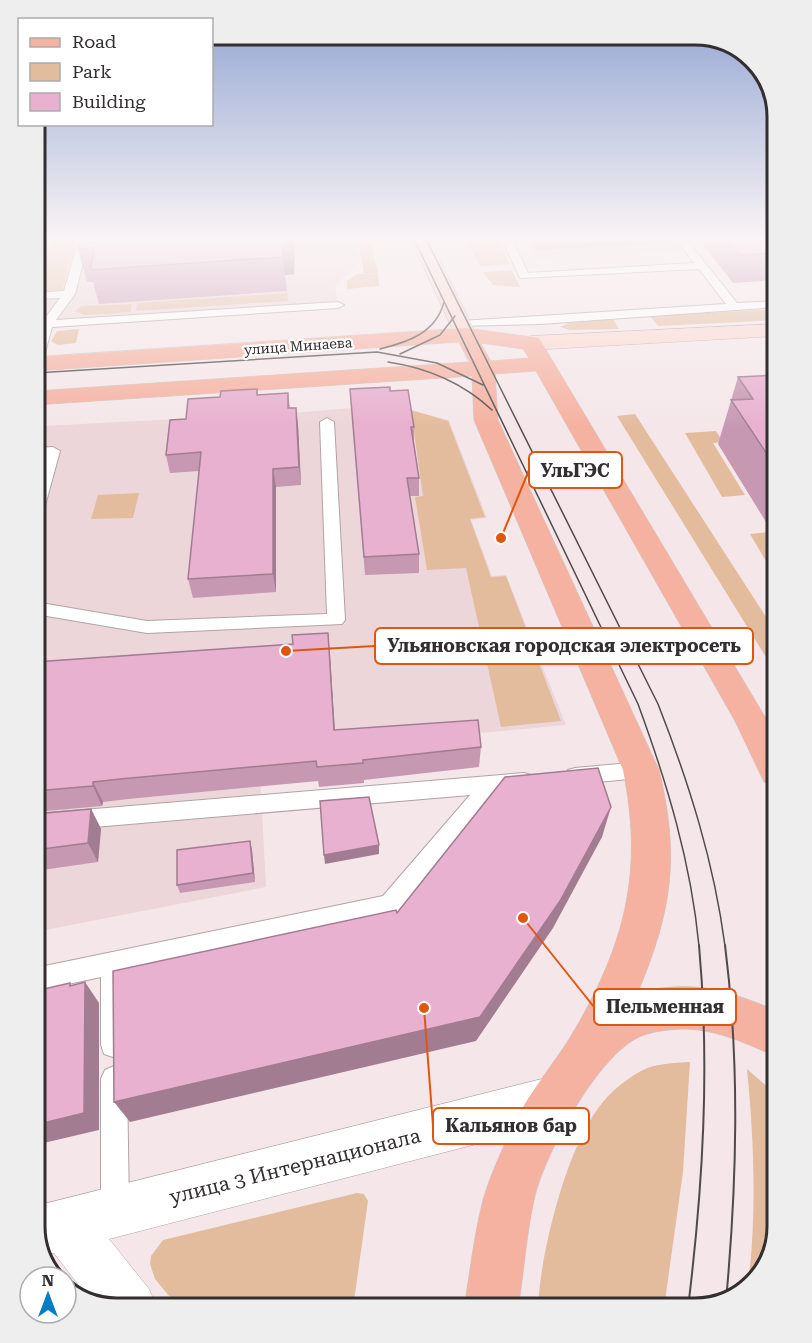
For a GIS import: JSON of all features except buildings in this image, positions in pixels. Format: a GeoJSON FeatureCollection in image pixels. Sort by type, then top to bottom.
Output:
{"type":"FeatureCollection","features":[{"type":"Feature","properties":{"kind":"main road"},"geometry":{"type":"LineString","coordinates":[[451,302],[483,368],[486,420],[641,770],[652,823],[654,854],[650,891],[641,933],[628,969],[594,1041],[554,1100],[532,1140],[509,1199],[493,1298]]}},
{"type":"Feature","properties":{"kind":"main road","name":"улица Минаева"},"geometry":{"type":"LineString","coordinates":[[45,363],[464,329],[548,357]]}},
{"type":"Feature","properties":{"kind":"main road","name":"улица Минаева"},"geometry":{"type":"LineString","coordinates":[[45,397],[483,368],[548,357],[767,331]]}},
{"type":"Feature","properties":{"kind":"main road"},"geometry":{"type":"LineString","coordinates":[[625,360],[767,352]]}},
{"type":"Feature","properties":{"kind":"main road"},"geometry":{"type":"LineString","coordinates":[[548,357],[767,751]]}},
{"type":"Feature","properties":{"kind":"main road"},"geometry":{"type":"LineString","coordinates":[[594,1041],[628,1017],[663,1009],[686,1007],[732,1014],[767,1030]]}},
{"type":"Feature","properties":{"kind":"street","name":"улица 3 Интернационала"},"geometry":{"type":"LineString","coordinates":[[50,1229],[554,1100]]}},
{"type":"Feature","properties":{"kind":"street"},"geometry":{"type":"LineString","coordinates":[[50,1229],[120,1298]]}},
{"type":"Feature","properties":{"kind":"lane"},"geometry":{"type":"LineString","coordinates":[[45,320],[62,302]]}},
{"type":"Feature","properties":{"kind":"lane"},"geometry":{"type":"LineString","coordinates":[[730,302],[733,306]]}},
{"type":"Feature","properties":{"kind":"lane"},"geometry":{"type":"LineString","coordinates":[[464,329],[550,320],[767,304]]}},
{"type":"Feature","properties":{"kind":"lane"},"geometry":{"type":"LineString","coordinates":[[45,324],[338,305]]}},
{"type":"Feature","properties":{"kind":"lane"},"geometry":{"type":"LineString","coordinates":[[45,610],[147,627],[336,620],[327,422]]}},
{"type":"Feature","properties":{"kind":"lane"},"geometry":{"type":"LineString","coordinates":[[45,452],[53,452],[45,479]]}},
{"type":"Feature","properties":{"kind":"lane"},"geometry":{"type":"LineString","coordinates":[[45,822],[491,785],[641,770]]}},
{"type":"Feature","properties":{"kind":"lane"},"geometry":{"type":"LineString","coordinates":[[45,978],[389,905],[491,785]]}},
{"type":"Feature","properties":{"kind":"lane"},"geometry":{"type":"LineString","coordinates":[[113,963],[115,1212]]}},
{"type":"Feature","properties":{"kind":"shaded area"},"geometry":{"type":"Polygon","coordinates":[[[47,302],[337,302],[338,305],[45,324],[47,302]]]}},
{"type":"Feature","properties":{"kind":"shaded area"},"geometry":{"type":"Polygon","coordinates":[[[390,405],[449,420],[487,518],[471,520],[492,576],[506,575],[566,725],[259,754],[266,887],[45,930],[45,426],[291,413],[390,405]]]}},
{"type":"Feature","properties":{"kind":"green space"},"geometry":{"type":"Polygon","coordinates":[[[157,302],[278,302],[136,311],[137,303],[157,302]]]}},
{"type":"Feature","properties":{"kind":"green space"},"geometry":{"type":"Polygon","coordinates":[[[132,304],[131,312],[85,315],[75,311],[82,306],[132,304]]]}},
{"type":"Feature","properties":{"kind":"green space"},"geometry":{"type":"Polygon","coordinates":[[[767,310],[767,321],[658,326],[650,316],[767,310]]]}},
{"type":"Feature","properties":{"kind":"green space"},"geometry":{"type":"Polygon","coordinates":[[[613,319],[619,329],[570,330],[560,327],[569,323],[613,319]]]}},
{"type":"Feature","properties":{"kind":"green space"},"geometry":{"type":"Polygon","coordinates":[[[79,329],[76,343],[58,345],[51,341],[57,331],[79,329]]]}},
{"type":"Feature","properties":{"kind":"green space"},"geometry":{"type":"Polygon","coordinates":[[[411,410],[448,421],[485,517],[470,519],[491,577],[506,576],[561,721],[501,727],[466,568],[427,570],[415,497],[423,496],[411,410]]]}},
{"type":"Feature","properties":{"kind":"green space"},"geometry":{"type":"Polygon","coordinates":[[[635,414],[767,619],[767,659],[617,416],[635,414]]]}},
{"type":"Feature","properties":{"kind":"green space"},"geometry":{"type":"Polygon","coordinates":[[[716,431],[723,442],[713,443],[745,495],[722,497],[685,433],[716,431]]]}},
{"type":"Feature","properties":{"kind":"green space"},"geometry":{"type":"Polygon","coordinates":[[[139,493],[133,518],[91,519],[98,495],[139,493]]]}},
{"type":"Feature","properties":{"kind":"green space"},"geometry":{"type":"Polygon","coordinates":[[[767,532],[767,563],[750,534],[767,532]]]}},
{"type":"Feature","properties":{"kind":"green space"},"geometry":{"type":"Polygon","coordinates":[[[690,1062],[683,1172],[665,1298],[539,1298],[549,1232],[557,1203],[576,1149],[587,1126],[608,1097],[635,1074],[647,1068],[690,1062]]]}},
{"type":"Feature","properties":{"kind":"green space"},"geometry":{"type":"Polygon","coordinates":[[[747,1069],[767,1086],[767,1226],[762,1253],[749,1273],[754,1177],[747,1069]]]}},
{"type":"Feature","properties":{"kind":"green space"},"geometry":{"type":"Polygon","coordinates":[[[357,1193],[364,1194],[368,1201],[354,1298],[171,1298],[155,1279],[150,1264],[151,1256],[163,1240],[357,1193]]]}},
{"type":"Feature","properties":{"kind":"tram line"},"geometry":{"type":"LineString","coordinates":[[380,349],[401,343],[428,329],[440,313],[444,302]]}},
{"type":"Feature","properties":{"kind":"tram line"},"geometry":{"type":"LineString","coordinates":[[444,302],[453,319]]}},
{"type":"Feature","properties":{"kind":"tram line"},"geometry":{"type":"LineString","coordinates":[[457,302],[658,704],[699,823],[714,884],[725,946]]}},
{"type":"Feature","properties":{"kind":"tram line"},"geometry":{"type":"LineString","coordinates":[[400,354],[440,335],[453,319]]}},
{"type":"Feature","properties":{"kind":"tram line"},"geometry":{"type":"LineString","coordinates":[[453,319],[638,704],[659,763],[684,853],[699,946]]}},
{"type":"Feature","properties":{"kind":"tram line"},"geometry":{"type":"LineString","coordinates":[[45,372],[377,352],[437,363],[483,385]]}},
{"type":"Feature","properties":{"kind":"tram line"},"geometry":{"type":"LineString","coordinates":[[388,362],[431,372],[469,392],[492,410]]}},
{"type":"Feature","properties":{"kind":"tram line"},"geometry":{"type":"LineString","coordinates":[[689,1298],[698,1217],[703,1126],[704,1036],[699,945]]}},
{"type":"Feature","properties":{"kind":"tram line"},"geometry":{"type":"LineString","coordinates":[[725,945],[735,1078],[733,1211],[727,1291]]}},
{"type":"Feature","properties":{"kind":"place","name":"УльГЭС"},"geometry":{"type":"Point","coordinates":[501,538]}},
{"type":"Feature","properties":{"kind":"place","name":"Ульяновская городская электросеть"},"geometry":{"type":"Point","coordinates":[286,651]}},
{"type":"Feature","properties":{"kind":"place","name":"Пельменная"},"geometry":{"type":"Point","coordinates":[523,918]}},
{"type":"Feature","properties":{"kind":"place","name":"Кальянов бар"},"geometry":{"type":"Point","coordinates":[424,1008]}}]}
